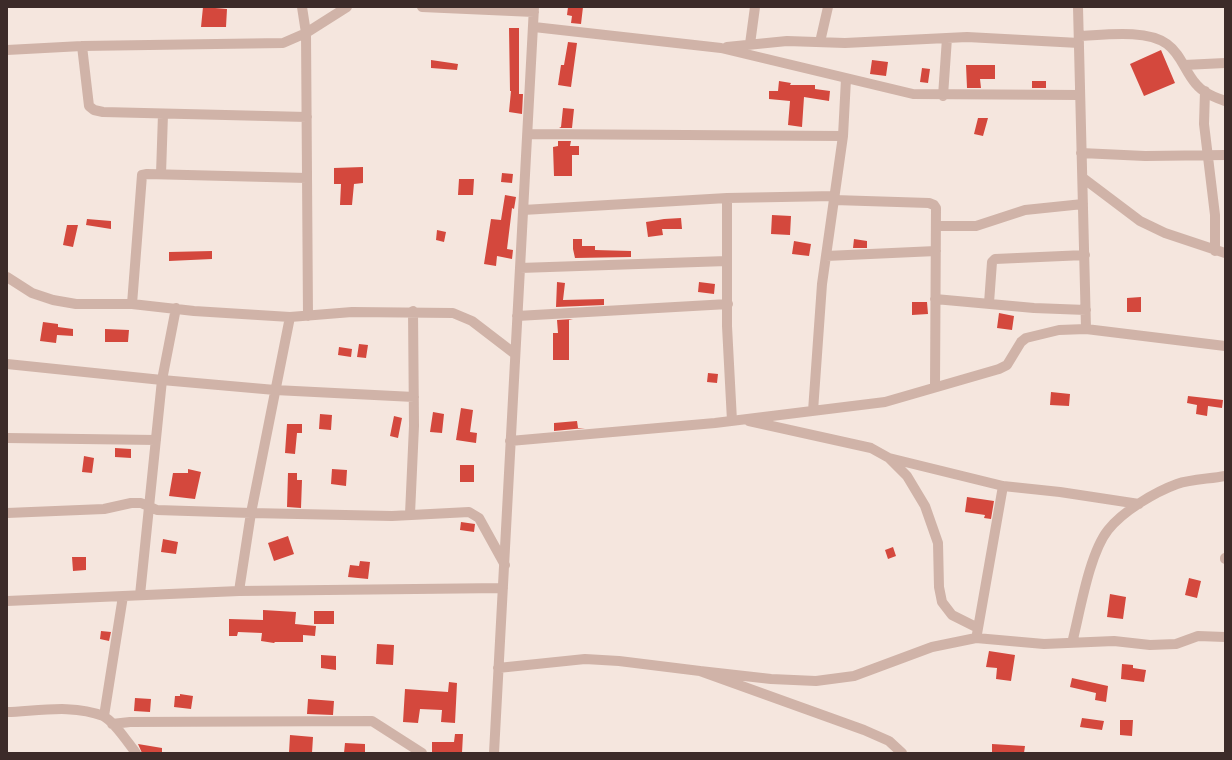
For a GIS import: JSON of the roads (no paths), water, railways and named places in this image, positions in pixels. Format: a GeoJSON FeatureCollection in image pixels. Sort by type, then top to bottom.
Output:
{"type":"FeatureCollection","features":[{"type":"Feature","properties":{"kind":"street"},"geometry":{"type":"LineString","coordinates":[[302,7],[306,33],[308,316]]}},
{"type":"Feature","properties":{"kind":"street"},"geometry":{"type":"LineString","coordinates":[[7,50],[82,46],[283,43],[306,33],[347,7]]}},
{"type":"Feature","properties":{"kind":"street"},"geometry":{"type":"LineString","coordinates":[[422,7],[534,9],[494,753]]}},
{"type":"Feature","properties":{"kind":"street"},"geometry":{"type":"LineString","coordinates":[[750,44],[755,7]]}},
{"type":"Feature","properties":{"kind":"street"},"geometry":{"type":"LineString","coordinates":[[820,42],[828,7]]}},
{"type":"Feature","properties":{"kind":"street"},"geometry":{"type":"LineString","coordinates":[[1078,7],[1086,328]]}},
{"type":"Feature","properties":{"kind":"street"},"geometry":{"type":"LineString","coordinates":[[534,27],[721,48],[913,94],[944,96],[1080,95]]}},
{"type":"Feature","properties":{"kind":"street"},"geometry":{"type":"LineString","coordinates":[[721,48],[787,41],[845,43],[947,38],[1079,39],[1126,34],[1157,39],[1166,44],[1174,50],[1196,85],[1211,96],[1225,100]]}},
{"type":"Feature","properties":{"kind":"street"},"geometry":{"type":"LineString","coordinates":[[944,96],[947,38]]}},
{"type":"Feature","properties":{"kind":"street"},"geometry":{"type":"LineString","coordinates":[[82,46],[89,106],[94,110],[103,112],[163,114],[307,117]]}},
{"type":"Feature","properties":{"kind":"street"},"geometry":{"type":"LineString","coordinates":[[1184,65],[1225,63]]}},
{"type":"Feature","properties":{"kind":"street"},"geometry":{"type":"LineString","coordinates":[[813,411],[822,284],[843,136],[846,79]]}},
{"type":"Feature","properties":{"kind":"street"},"geometry":{"type":"LineString","coordinates":[[1082,178],[1140,221],[1165,233],[1220,252],[1204,124],[1205,92]]}},
{"type":"Feature","properties":{"kind":"street"},"geometry":{"type":"LineString","coordinates":[[161,174],[163,114]]}},
{"type":"Feature","properties":{"kind":"street"},"geometry":{"type":"LineString","coordinates":[[528,134],[843,136]]}},
{"type":"Feature","properties":{"kind":"street"},"geometry":{"type":"LineString","coordinates":[[1081,153],[1145,156],[1225,155]]}},
{"type":"Feature","properties":{"kind":"street"},"geometry":{"type":"LineString","coordinates":[[132,304],[140,180],[142,176],[147,174],[161,174],[307,178]]}},
{"type":"Feature","properties":{"kind":"street"},"geometry":{"type":"LineString","coordinates":[[523,210],[727,198],[834,198],[929,203],[934,205],[936,208],[937,226],[935,386]]}},
{"type":"Feature","properties":{"kind":"street"},"geometry":{"type":"LineString","coordinates":[[727,198],[727,326],[732,421]]}},
{"type":"Feature","properties":{"kind":"street"},"geometry":{"type":"LineString","coordinates":[[937,226],[976,226],[1025,210],[1083,204]]}},
{"type":"Feature","properties":{"kind":"street"},"geometry":{"type":"LineString","coordinates":[[826,256],[936,251]]}},
{"type":"Feature","properties":{"kind":"street"},"geometry":{"type":"LineString","coordinates":[[989,303],[993,260],[1085,255]]}},
{"type":"Feature","properties":{"kind":"street"},"geometry":{"type":"LineString","coordinates":[[520,268],[727,261]]}},
{"type":"Feature","properties":{"kind":"street"},"geometry":{"type":"LineString","coordinates":[[7,277],[32,293],[53,300],[76,304],[132,304],[290,317],[352,312],[413,311],[453,313],[472,321],[515,354]]}},
{"type":"Feature","properties":{"kind":"street"},"geometry":{"type":"LineString","coordinates":[[935,299],[1034,308],[1086,310]]}},
{"type":"Feature","properties":{"kind":"street"},"geometry":{"type":"LineString","coordinates":[[517,316],[728,304]]}},
{"type":"Feature","properties":{"kind":"street"},"geometry":{"type":"LineString","coordinates":[[140,595],[162,380],[176,308]]}},
{"type":"Feature","properties":{"kind":"street"},"geometry":{"type":"LineString","coordinates":[[410,514],[414,397],[413,311]]}},
{"type":"Feature","properties":{"kind":"street"},"geometry":{"type":"LineString","coordinates":[[239,591],[251,513],[290,317]]}},
{"type":"Feature","properties":{"kind":"street"},"geometry":{"type":"LineString","coordinates":[[510,441],[743,420],[885,402],[1007,365],[1021,342],[1026,338],[1059,330],[1086,328],[1225,346]]}},
{"type":"Feature","properties":{"kind":"street"},"geometry":{"type":"LineString","coordinates":[[7,364],[275,390],[414,397]]}},
{"type":"Feature","properties":{"kind":"street"},"geometry":{"type":"LineString","coordinates":[[743,420],[870,448],[889,458],[1003,486],[1060,492],[1139,504]]}},
{"type":"Feature","properties":{"kind":"street"},"geometry":{"type":"LineString","coordinates":[[7,438],[156,440]]}},
{"type":"Feature","properties":{"kind":"street"},"geometry":{"type":"LineString","coordinates":[[889,458],[907,476],[925,506],[938,543],[939,587],[942,602],[952,615],[977,633],[1044,644],[1114,641],[1150,645],[1176,644],[1198,636],[1225,637]]}},
{"type":"Feature","properties":{"kind":"street"},"geometry":{"type":"LineString","coordinates":[[1072,643],[1092,561],[1108,530],[1139,504],[1154,494],[1178,484],[1225,476]]}},
{"type":"Feature","properties":{"kind":"street"},"geometry":{"type":"LineString","coordinates":[[977,633],[1003,486]]}},
{"type":"Feature","properties":{"kind":"street"},"geometry":{"type":"LineString","coordinates":[[7,513],[104,509],[131,503],[141,504],[158,510],[251,513],[392,516],[469,512],[475,514],[479,518],[504,565]]}},
{"type":"Feature","properties":{"kind":"street"},"geometry":{"type":"LineString","coordinates":[[7,601],[239,591],[503,588]]}},
{"type":"Feature","properties":{"kind":"street"},"geometry":{"type":"LineString","coordinates":[[104,716],[123,596]]}},
{"type":"Feature","properties":{"kind":"street"},"geometry":{"type":"LineString","coordinates":[[498,668],[585,659],[619,661],[786,680],[816,681],[854,676],[977,633]]}},
{"type":"Feature","properties":{"kind":"street"},"geometry":{"type":"LineString","coordinates":[[700,671],[864,730],[889,741],[902,753]]}},
{"type":"Feature","properties":{"kind":"street"},"geometry":{"type":"LineString","coordinates":[[7,712],[78,710],[104,716],[136,753]]}},
{"type":"Feature","properties":{"kind":"street"},"geometry":{"type":"LineString","coordinates":[[112,724],[372,721],[422,753]]}}]}
